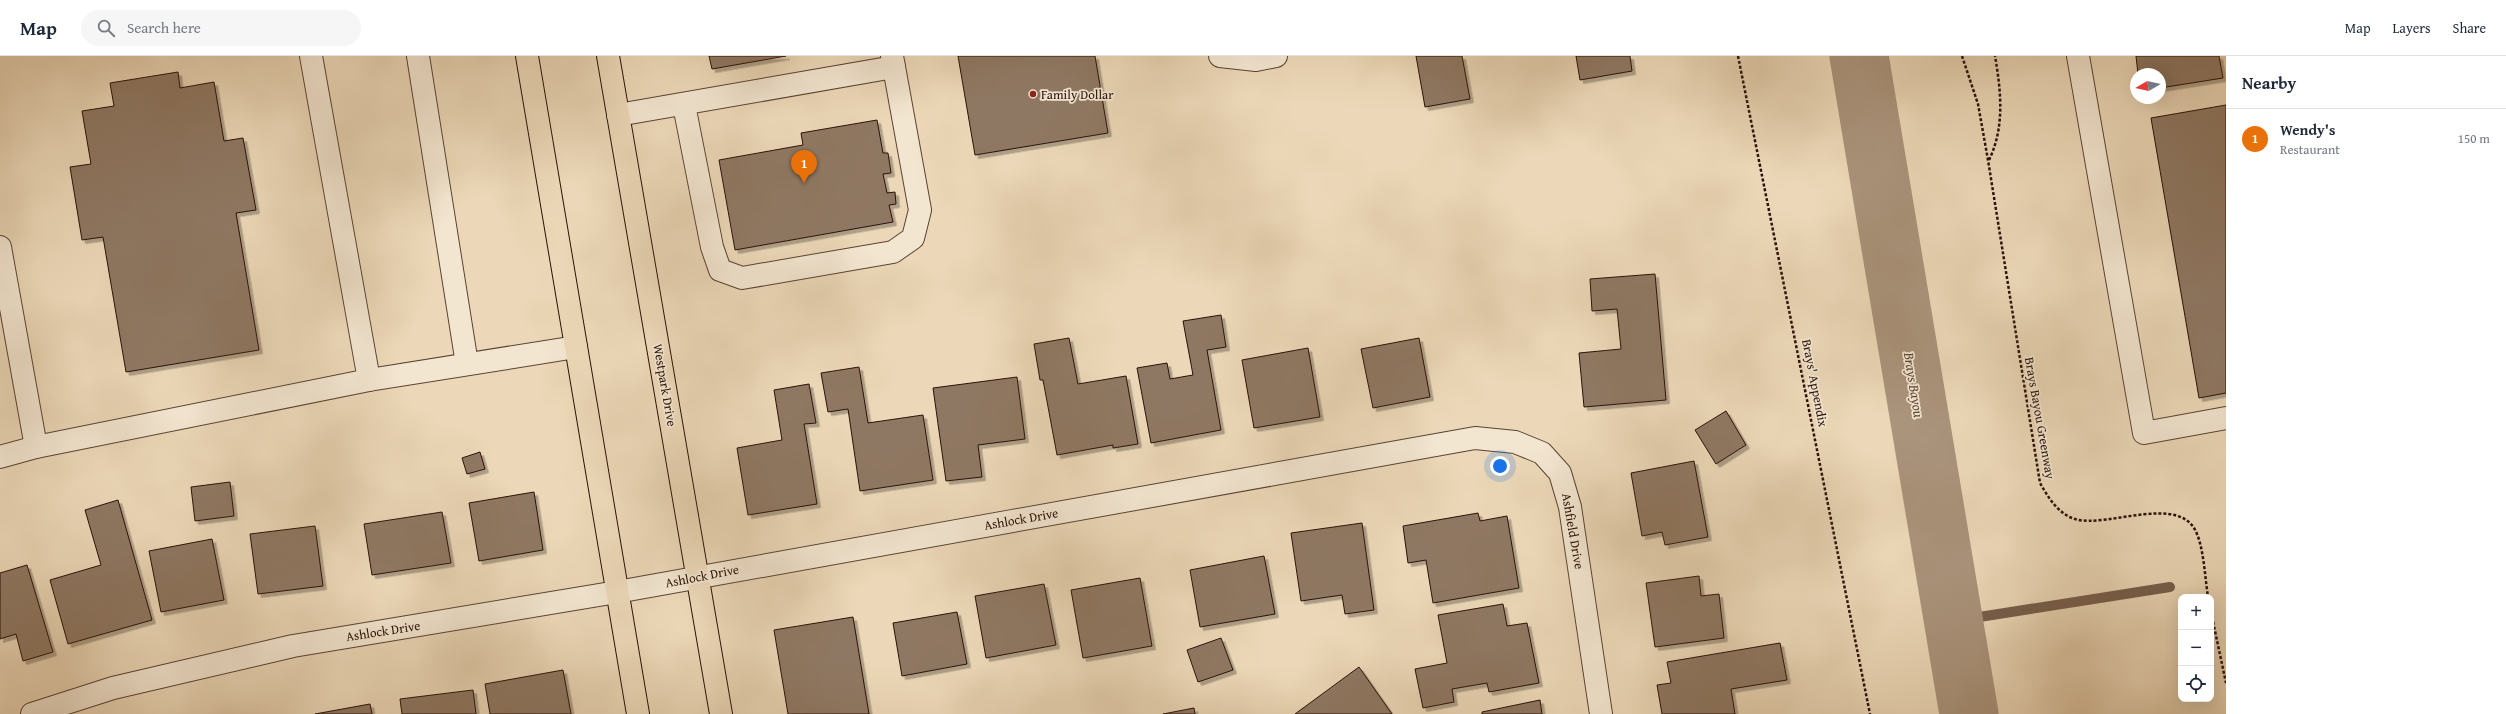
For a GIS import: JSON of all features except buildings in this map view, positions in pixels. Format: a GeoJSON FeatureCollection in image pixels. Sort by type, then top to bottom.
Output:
{"type":"FeatureCollection","features":[{"type":"Feature","properties":{"kind":"main road"},"geometry":{"type":"LineString","coordinates":[[527,56],[638,714]]}},
{"type":"Feature","properties":{"kind":"main road","name":"Westpark Drive"},"geometry":{"type":"LineString","coordinates":[[608,56],[721,714]]}},
{"type":"Feature","properties":{"kind":"street"},"geometry":{"type":"LineString","coordinates":[[311,56],[369,380]]}},
{"type":"Feature","properties":{"kind":"street"},"geometry":{"type":"LineString","coordinates":[[418,56],[467,364]]}},
{"type":"Feature","properties":{"kind":"street"},"geometry":{"type":"LineString","coordinates":[[1220,56],[1256,60],[1276,56]]}},
{"type":"Feature","properties":{"kind":"street"},"geometry":{"type":"LineString","coordinates":[[2078,56],[2144,433],[2226,418]]}},
{"type":"Feature","properties":{"kind":"street"},"geometry":{"type":"LineString","coordinates":[[618,115],[684,105],[893,62],[920,210],[913,238],[893,252],[742,278],[720,270],[712,247],[684,105]]}},
{"type":"Feature","properties":{"kind":"street"},"geometry":{"type":"LineString","coordinates":[[0,247],[36,447]]}},
{"type":"Feature","properties":{"kind":"street"},"geometry":{"type":"LineString","coordinates":[[0,457],[36,447],[369,380],[576,347]]}},
{"type":"Feature","properties":{"kind":"street","name":"Ashfield Drive"},"geometry":{"type":"LineString","coordinates":[[1376,455],[1482,439],[1515,442],[1542,453],[1560,473],[1570,507],[1601,714]]}},
{"type":"Feature","properties":{"kind":"street","name":"Ashlock Drive"},"geometry":{"type":"LineString","coordinates":[[32,714],[113,688],[293,646],[617,592],[1376,455]]}},
{"type":"Feature","properties":{"kind":"path","name":"Brays' Appendix"},"geometry":{"type":"LineString","coordinates":[[1738,56],[1870,714]]}},
{"type":"Feature","properties":{"kind":"path","name":"Brays Bayou Greenway"},"geometry":{"type":"LineString","coordinates":[[1962,56],[1978,104],[2040,483],[2053,503],[2075,519],[2091,520],[2164,514],[2178,516],[2189,522],[2197,534],[2207,594]]}},
{"type":"Feature","properties":{"kind":"path"},"geometry":{"type":"LineString","coordinates":[[1988,160],[1994,148],[1999,130],[2000,106],[1995,56]]}},
{"type":"Feature","properties":{"kind":"path"},"geometry":{"type":"LineString","coordinates":[[2214,626],[2226,684]]}},
{"type":"Feature","properties":{"kind":"waterway","name":"Brays Bayou"},"geometry":{"type":"LineString","coordinates":[[1859,56],[1969,714]]}},
{"type":"Feature","properties":{"kind":"waterway"},"geometry":{"type":"LineString","coordinates":[[1954,621],[2170,587]]}},
{"type":"Feature","properties":{"kind":"place","name":"Family Dollar"},"geometry":{"type":"Point","coordinates":[1033,94]}},
{"type":"Feature","properties":{"kind":"place","name":"Wendy's"},"geometry":{"type":"Point","coordinates":[804,183]}}]}
